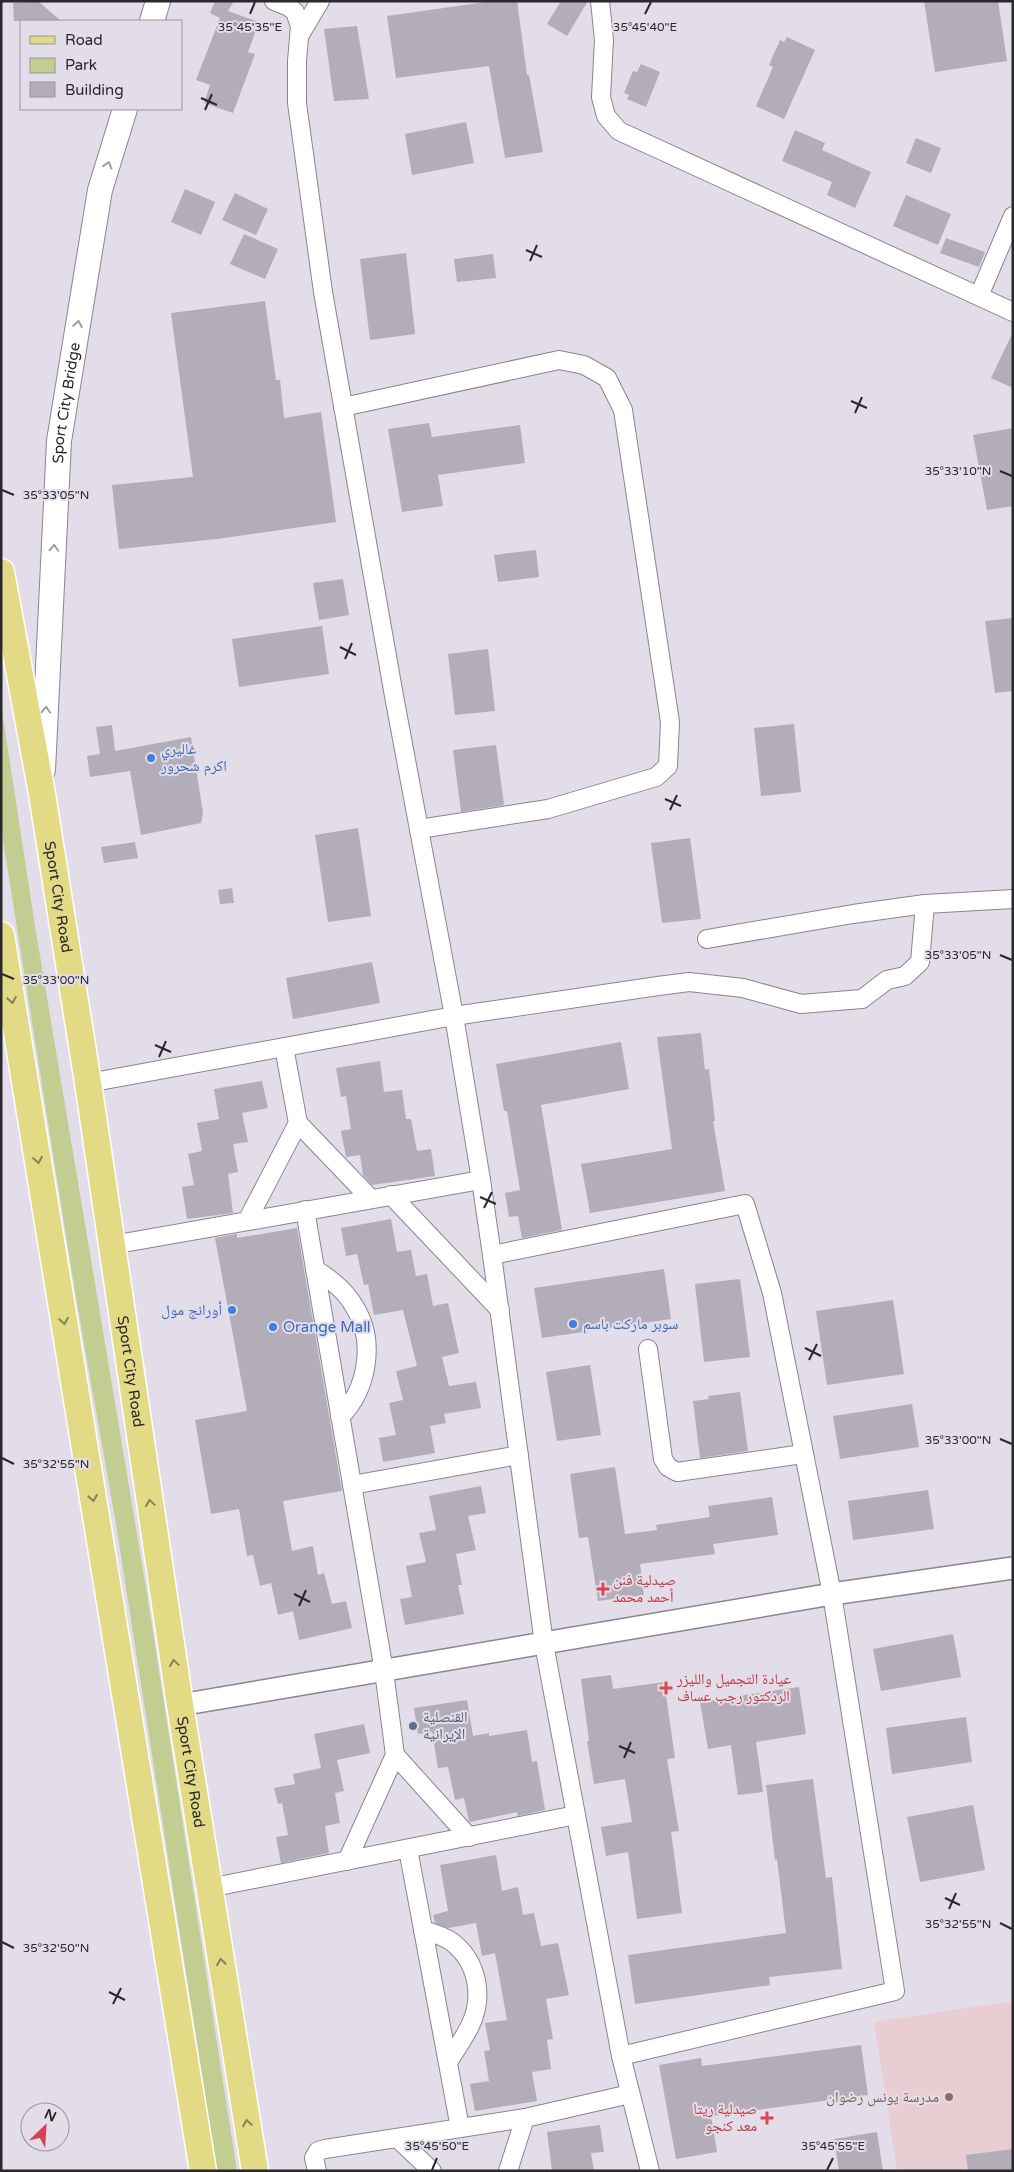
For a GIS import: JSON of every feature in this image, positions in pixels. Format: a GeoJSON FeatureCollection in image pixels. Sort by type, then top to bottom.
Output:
{"type":"FeatureCollection","features":[{"type":"Feature","properties":{"kind":"main road"},"geometry":{"type":"LineString","coordinates":[[152,20],[158,1]]}},
{"type":"Feature","properties":{"kind":"main road","name":"Sport City Bridge"},"geometry":{"type":"LineString","coordinates":[[42,794],[59,441],[100,190],[125,110]]}},
{"type":"Feature","properties":{"kind":"main road","name":"Sport City Road"},"geometry":{"type":"LineString","coordinates":[[1,572],[42,794],[88,1083],[180,1705],[255,2171]]}},
{"type":"Feature","properties":{"kind":"main road"},"geometry":{"type":"LineString","coordinates":[[1,935],[203,2171]]}},
{"type":"Feature","properties":{"kind":"street"},"geometry":{"type":"LineString","coordinates":[[274,1],[289,7],[295,12],[299,20],[301,33]]}},
{"type":"Feature","properties":{"kind":"street"},"geometry":{"type":"LineString","coordinates":[[305,1],[296,82],[299,126],[323,292],[454,1016],[481,1180],[544,1644],[621,2056],[650,2171]]}},
{"type":"Feature","properties":{"kind":"street"},"geometry":{"type":"LineString","coordinates":[[301,33],[320,1]]}},
{"type":"Feature","properties":{"kind":"street"},"geometry":{"type":"LineString","coordinates":[[600,1],[604,40],[603,107],[612,125],[619,132],[1013,312]]}},
{"type":"Feature","properties":{"kind":"street"},"geometry":{"type":"LineString","coordinates":[[979,296],[1013,216]]}},
{"type":"Feature","properties":{"kind":"street"},"geometry":{"type":"LineString","coordinates":[[343,407],[559,360],[584,365],[607,378],[623,410],[670,722],[668,766],[656,778],[548,809],[419,829]]}},
{"type":"Feature","properties":{"kind":"street"},"geometry":{"type":"LineString","coordinates":[[707,939],[852,914],[925,904],[1013,899]]}},
{"type":"Feature","properties":{"kind":"street"},"geometry":{"type":"LineString","coordinates":[[88,1083],[454,1016],[689,982],[743,988],[800,1004],[862,999],[887,980],[906,976],[920,962],[925,904]]}},
{"type":"Feature","properties":{"kind":"street"},"geometry":{"type":"LineString","coordinates":[[284,1047],[298,1122],[371,1199]]}},
{"type":"Feature","properties":{"kind":"street"},"geometry":{"type":"LineString","coordinates":[[248,1221],[298,1122]]}},
{"type":"Feature","properties":{"kind":"street"},"geometry":{"type":"LineString","coordinates":[[112,1245],[481,1180]]}},
{"type":"Feature","properties":{"kind":"street"},"geometry":{"type":"LineString","coordinates":[[391,1195],[500,1310]]}},
{"type":"Feature","properties":{"kind":"street"},"geometry":{"type":"LineString","coordinates":[[492,1255],[745,1204],[772,1293],[832,1594],[895,1992],[621,2056]]}},
{"type":"Feature","properties":{"kind":"street"},"geometry":{"type":"LineString","coordinates":[[305,1210],[384,1671],[396,1754],[347,1861]]}},
{"type":"Feature","properties":{"kind":"street"},"geometry":{"type":"LineString","coordinates":[[315,1269],[331,1279],[344,1292],[355,1306],[364,1328],[367,1361],[362,1381],[351,1406],[340,1418]]}},
{"type":"Feature","properties":{"kind":"street"},"geometry":{"type":"LineString","coordinates":[[648,1349],[663,1459],[668,1467],[678,1472],[803,1454]]}},
{"type":"Feature","properties":{"kind":"street"},"geometry":{"type":"LineString","coordinates":[[352,1484],[519,1455]]}},
{"type":"Feature","properties":{"kind":"street"},"geometry":{"type":"LineString","coordinates":[[180,1705],[832,1594],[1013,1568]]}},
{"type":"Feature","properties":{"kind":"street"},"geometry":{"type":"LineString","coordinates":[[396,1754],[469,1837]]}},
{"type":"Feature","properties":{"kind":"street"},"geometry":{"type":"LineString","coordinates":[[209,1888],[576,1815]]}},
{"type":"Feature","properties":{"kind":"street"},"geometry":{"type":"LineString","coordinates":[[408,1849],[460,2128]]}},
{"type":"Feature","properties":{"kind":"street"},"geometry":{"type":"LineString","coordinates":[[424,1930],[442,1936],[453,1943],[474,1969],[478,1991],[477,2007],[471,2025],[448,2062]]}},
{"type":"Feature","properties":{"kind":"street"},"geometry":{"type":"LineString","coordinates":[[317,2171],[314,2158],[318,2151],[525,2118],[630,2094]]}},
{"type":"Feature","properties":{"kind":"street"},"geometry":{"type":"LineString","coordinates":[[508,2171],[525,2118]]}},
{"type":"Feature","properties":{"kind":"street"},"geometry":{"type":"LineString","coordinates":[[397,2138],[432,2171]]}},
{"type":"Feature","properties":{"kind":"shaded area","name":"مدرسة يونس رضوان"},"geometry":{"type":"Polygon","coordinates":[[[1013,2001],[1013,2171],[897,2171],[874,2022],[1013,2001]]]}},
{"type":"Feature","properties":{"kind":"green space"},"geometry":{"type":"Polygon","coordinates":[[[1,704],[35,926],[147,1594],[237,2171],[217,2171],[116,1524],[76,1298],[1,828],[1,704]]]}},
{"type":"Feature","properties":{"kind":"building"},"geometry":{"type":"Polygon","coordinates":[[[38,1],[60,20],[14,21],[13,3],[38,1]]]}},
{"type":"Feature","properties":{"kind":"building"},"geometry":{"type":"Polygon","coordinates":[[[215,1],[234,1],[228,11],[259,22],[248,52],[255,54],[233,113],[204,103],[210,85],[196,80],[220,18],[210,13],[215,1]]]}},
{"type":"Feature","properties":{"kind":"building"},"geometry":{"type":"Polygon","coordinates":[[[493,1],[517,1],[527,75],[529,75],[543,152],[505,158],[489,66],[396,78],[387,16],[493,1]]]}},
{"type":"Feature","properties":{"kind":"building"},"geometry":{"type":"Polygon","coordinates":[[[561,1],[588,1],[567,36],[547,24],[561,1]]]}},
{"type":"Feature","properties":{"kind":"building"},"geometry":{"type":"Polygon","coordinates":[[[924,1],[998,1],[1007,61],[935,72],[924,1]]]}},
{"type":"Feature","properties":{"kind":"building"},"geometry":{"type":"Polygon","coordinates":[[[357,26],[369,99],[334,101],[324,29],[357,26]]]}},
{"type":"Feature","properties":{"kind":"building"},"geometry":{"type":"Polygon","coordinates":[[[787,37],[815,50],[784,119],[756,106],[773,67],[769,65],[780,40],[784,42],[787,37]]]}},
{"type":"Feature","properties":{"kind":"building"},"geometry":{"type":"Polygon","coordinates":[[[641,64],[660,72],[646,107],[627,99],[629,95],[624,93],[633,71],[637,72],[641,64]]]}},
{"type":"Feature","properties":{"kind":"building"},"geometry":{"type":"Polygon","coordinates":[[[466,122],[474,163],[412,175],[405,134],[466,122]]]}},
{"type":"Feature","properties":{"kind":"building"},"geometry":{"type":"Polygon","coordinates":[[[795,130],[825,143],[822,150],[871,172],[855,208],[827,195],[832,182],[782,161],[795,130]]]}},
{"type":"Feature","properties":{"kind":"building"},"geometry":{"type":"Polygon","coordinates":[[[916,138],[941,148],[931,173],[906,163],[916,138]]]}},
{"type":"Feature","properties":{"kind":"building"},"geometry":{"type":"Polygon","coordinates":[[[185,189],[215,202],[201,235],[171,222],[185,189]]]}},
{"type":"Feature","properties":{"kind":"building"},"geometry":{"type":"Polygon","coordinates":[[[235,193],[268,209],[256,235],[222,220],[235,193]]]}},
{"type":"Feature","properties":{"kind":"building"},"geometry":{"type":"Polygon","coordinates":[[[906,195],[951,214],[938,245],[893,226],[906,195]]]}},
{"type":"Feature","properties":{"kind":"building"},"geometry":{"type":"Polygon","coordinates":[[[244,234],[278,249],[265,279],[230,264],[244,234]]]}},
{"type":"Feature","properties":{"kind":"building"},"geometry":{"type":"Polygon","coordinates":[[[946,238],[985,252],[979,267],[940,253],[946,238]]]}},
{"type":"Feature","properties":{"kind":"building"},"geometry":{"type":"Polygon","coordinates":[[[406,253],[415,334],[370,340],[360,259],[406,253]]]}},
{"type":"Feature","properties":{"kind":"building"},"geometry":{"type":"Polygon","coordinates":[[[493,254],[496,278],[457,282],[454,259],[493,254]]]}},
{"type":"Feature","properties":{"kind":"building"},"geometry":{"type":"Polygon","coordinates":[[[265,301],[276,380],[280,380],[284,418],[321,412],[336,522],[217,539],[119,549],[112,485],[193,477],[171,313],[265,301]]]}},
{"type":"Feature","properties":{"kind":"building"},"geometry":{"type":"Polygon","coordinates":[[[1013,332],[1013,388],[991,378],[1013,332]]]}},
{"type":"Feature","properties":{"kind":"building"},"geometry":{"type":"Polygon","coordinates":[[[429,423],[432,437],[520,425],[525,463],[438,475],[443,506],[402,512],[388,429],[429,423]]]}},
{"type":"Feature","properties":{"kind":"building"},"geometry":{"type":"Polygon","coordinates":[[[1013,428],[1013,506],[987,510],[973,435],[1013,428]]]}},
{"type":"Feature","properties":{"kind":"building"},"geometry":{"type":"Polygon","coordinates":[[[536,550],[539,577],[498,582],[494,555],[536,550]]]}},
{"type":"Feature","properties":{"kind":"building"},"geometry":{"type":"Polygon","coordinates":[[[343,579],[349,615],[319,620],[313,583],[343,579]]]}},
{"type":"Feature","properties":{"kind":"building"},"geometry":{"type":"Polygon","coordinates":[[[1013,618],[1013,691],[995,693],[985,621],[1013,618]]]}},
{"type":"Feature","properties":{"kind":"building"},"geometry":{"type":"Polygon","coordinates":[[[322,626],[329,674],[239,687],[232,639],[322,626]]]}},
{"type":"Feature","properties":{"kind":"building"},"geometry":{"type":"Polygon","coordinates":[[[488,649],[495,711],[455,715],[448,654],[488,649]]]}},
{"type":"Feature","properties":{"kind":"building"},"geometry":{"type":"Polygon","coordinates":[[[794,724],[801,792],[761,796],[754,728],[794,724]]]}},
{"type":"Feature","properties":{"kind":"building"},"geometry":{"type":"Polygon","coordinates":[[[112,725],[115,751],[191,737],[203,813],[201,823],[141,835],[130,771],[90,777],[87,756],[100,754],[96,727],[112,725]]]}},
{"type":"Feature","properties":{"kind":"building"},"geometry":{"type":"Polygon","coordinates":[[[496,745],[504,805],[461,812],[453,750],[496,745]]]}},
{"type":"Feature","properties":{"kind":"building"},"geometry":{"type":"Polygon","coordinates":[[[358,828],[371,916],[328,922],[315,835],[358,828]]]}},
{"type":"Feature","properties":{"kind":"building"},"geometry":{"type":"Polygon","coordinates":[[[690,838],[701,919],[662,923],[651,843],[690,838]]]}},
{"type":"Feature","properties":{"kind":"building"},"geometry":{"type":"Polygon","coordinates":[[[135,842],[138,858],[104,863],[101,847],[135,842]]]}},
{"type":"Feature","properties":{"kind":"building"},"geometry":{"type":"Polygon","coordinates":[[[232,888],[234,903],[220,904],[218,890],[232,888]]]}},
{"type":"Feature","properties":{"kind":"building"},"geometry":{"type":"Polygon","coordinates":[[[372,962],[380,1003],[293,1019],[286,978],[372,962]]]}},
{"type":"Feature","properties":{"kind":"building"},"geometry":{"type":"Polygon","coordinates":[[[701,1033],[705,1070],[709,1069],[715,1121],[713,1121],[725,1191],[590,1213],[581,1164],[672,1149],[657,1037],[701,1033]]]}},
{"type":"Feature","properties":{"kind":"building"},"geometry":{"type":"Polygon","coordinates":[[[621,1042],[629,1089],[541,1105],[562,1230],[522,1238],[518,1216],[509,1217],[505,1193],[520,1190],[507,1111],[504,1111],[496,1064],[621,1042]]]}},
{"type":"Feature","properties":{"kind":"building"},"geometry":{"type":"Polygon","coordinates":[[[380,1061],[384,1092],[402,1090],[406,1119],[411,1119],[417,1151],[431,1149],[435,1176],[372,1185],[363,1175],[360,1155],[346,1157],[341,1131],[351,1129],[346,1096],[341,1097],[336,1068],[380,1061]]]}},
{"type":"Feature","properties":{"kind":"building"},"geometry":{"type":"Polygon","coordinates":[[[262,1081],[268,1108],[242,1113],[248,1142],[233,1144],[238,1172],[228,1174],[233,1213],[187,1219],[182,1187],[194,1185],[188,1154],[202,1151],[197,1123],[219,1119],[214,1089],[262,1081]]]}},
{"type":"Feature","properties":{"kind":"building"},"geometry":{"type":"Polygon","coordinates":[[[391,1219],[397,1252],[411,1250],[416,1276],[427,1274],[433,1306],[448,1303],[459,1353],[442,1357],[449,1386],[476,1382],[481,1408],[444,1414],[446,1423],[430,1426],[435,1453],[383,1462],[379,1438],[396,1435],[389,1403],[403,1400],[396,1371],[417,1366],[403,1310],[374,1315],[368,1284],[364,1285],[357,1254],[346,1256],[341,1228],[391,1219]]]}},
{"type":"Feature","properties":{"kind":"building","name":"Orange Mall"},"geometry":{"type":"Polygon","coordinates":[[[297,1228],[342,1491],[283,1501],[292,1551],[313,1546],[318,1575],[324,1573],[332,1604],[346,1601],[352,1628],[299,1640],[293,1611],[278,1615],[271,1583],[260,1586],[253,1555],[247,1556],[239,1509],[211,1514],[195,1420],[247,1411],[215,1238],[237,1234],[237,1238],[297,1228]]]}},
{"type":"Feature","properties":{"kind":"building"},"geometry":{"type":"Polygon","coordinates":[[[664,1269],[671,1319],[542,1338],[534,1288],[664,1269]]]}},
{"type":"Feature","properties":{"kind":"building"},"geometry":{"type":"Polygon","coordinates":[[[740,1279],[750,1357],[704,1362],[695,1284],[740,1279]]]}},
{"type":"Feature","properties":{"kind":"building"},"geometry":{"type":"Polygon","coordinates":[[[893,1300],[904,1374],[827,1385],[816,1311],[893,1300]]]}},
{"type":"Feature","properties":{"kind":"building"},"geometry":{"type":"Polygon","coordinates":[[[590,1365],[601,1435],[557,1441],[546,1372],[590,1365]]]}},
{"type":"Feature","properties":{"kind":"building"},"geometry":{"type":"Polygon","coordinates":[[[740,1392],[748,1451],[700,1458],[693,1401],[709,1399],[708,1396],[740,1392]]]}},
{"type":"Feature","properties":{"kind":"building"},"geometry":{"type":"Polygon","coordinates":[[[912,1404],[919,1447],[840,1459],[833,1416],[912,1404]]]}},
{"type":"Feature","properties":{"kind":"building"},"geometry":{"type":"Polygon","coordinates":[[[615,1467],[625,1534],[657,1530],[656,1525],[710,1517],[708,1506],[772,1497],[778,1535],[713,1544],[715,1554],[640,1564],[644,1595],[598,1601],[588,1537],[579,1538],[570,1474],[615,1467]]]}},
{"type":"Feature","properties":{"kind":"building"},"geometry":{"type":"Polygon","coordinates":[[[481,1486],[486,1513],[468,1516],[476,1550],[456,1554],[462,1585],[458,1585],[464,1614],[405,1625],[400,1599],[412,1597],[406,1566],[426,1562],[419,1533],[436,1530],[429,1496],[481,1486]]]}},
{"type":"Feature","properties":{"kind":"building"},"geometry":{"type":"Polygon","coordinates":[[[928,1490],[934,1529],[853,1540],[848,1501],[928,1490]]]}},
{"type":"Feature","properties":{"kind":"building"},"geometry":{"type":"Polygon","coordinates":[[[953,1634],[961,1677],[881,1691],[873,1649],[953,1634]]]}},
{"type":"Feature","properties":{"kind":"building"},"geometry":{"type":"Polygon","coordinates":[[[611,1675],[613,1689],[664,1682],[675,1758],[667,1759],[679,1831],[671,1832],[682,1913],[637,1919],[628,1852],[606,1856],[601,1827],[632,1822],[625,1779],[594,1784],[587,1741],[589,1741],[581,1679],[611,1675]]]}},
{"type":"Feature","properties":{"kind":"building"},"geometry":{"type":"Polygon","coordinates":[[[799,1687],[806,1734],[756,1742],[763,1792],[738,1795],[731,1745],[708,1749],[700,1702],[799,1687]]]}},
{"type":"Feature","properties":{"kind":"building"},"geometry":{"type":"Polygon","coordinates":[[[467,1700],[473,1736],[489,1733],[489,1736],[527,1730],[532,1762],[537,1761],[545,1810],[518,1816],[517,1812],[469,1821],[464,1798],[455,1800],[448,1767],[438,1768],[432,1732],[418,1734],[414,1708],[467,1700]]]}},
{"type":"Feature","properties":{"kind":"building"},"geometry":{"type":"Polygon","coordinates":[[[966,1717],[972,1762],[892,1774],[886,1728],[966,1717]]]}},
{"type":"Feature","properties":{"kind":"building"},"geometry":{"type":"Polygon","coordinates":[[[364,1724],[370,1753],[337,1760],[344,1791],[335,1793],[340,1823],[325,1826],[329,1853],[281,1863],[276,1837],[288,1835],[282,1803],[278,1804],[274,1788],[295,1784],[293,1774],[321,1768],[314,1734],[364,1724]]]}},
{"type":"Feature","properties":{"kind":"building"},"geometry":{"type":"Polygon","coordinates":[[[813,1779],[826,1878],[832,1877],[842,1969],[769,1977],[770,1985],[635,2004],[628,1955],[786,1933],[766,1785],[813,1779]]]}},
{"type":"Feature","properties":{"kind":"building"},"geometry":{"type":"Polygon","coordinates":[[[973,1805],[985,1870],[920,1882],[907,1817],[973,1805]]]}},
{"type":"Feature","properties":{"kind":"building"},"geometry":{"type":"Polygon","coordinates":[[[496,1855],[502,1891],[518,1887],[523,1915],[534,1913],[541,1946],[558,1943],[569,1995],[546,1999],[553,2039],[547,2040],[551,2069],[532,2072],[537,2101],[475,2111],[470,2084],[489,2081],[484,2051],[490,2050],[485,2023],[507,2020],[495,1953],[482,1956],[476,1923],[448,1928],[435,1923],[433,1915],[448,1911],[440,1865],[496,1855]]]}},
{"type":"Feature","properties":{"kind":"building"},"geometry":{"type":"Polygon","coordinates":[[[861,2045],[868,2095],[711,2116],[717,2152],[676,2159],[659,2065],[701,2058],[702,2066],[861,2045]]]}},
{"type":"Feature","properties":{"kind":"building"},"geometry":{"type":"Polygon","coordinates":[[[600,2125],[604,2152],[591,2153],[594,2171],[552,2171],[547,2132],[600,2125]]]}},
{"type":"Feature","properties":{"kind":"building"},"geometry":{"type":"Polygon","coordinates":[[[877,2132],[883,2171],[839,2171],[834,2139],[877,2132]]]}},
{"type":"Feature","properties":{"kind":"building"},"geometry":{"type":"Polygon","coordinates":[[[1013,2149],[1013,2171],[968,2171],[966,2155],[1013,2149]]]}},
{"type":"Feature","properties":{"kind":"place","name":"غاليري اكرم شحرور"},"geometry":{"type":"Point","coordinates":[151,758]}},
{"type":"Feature","properties":{"kind":"place","name":"أورانج مول"},"geometry":{"type":"Point","coordinates":[232,1310]}},
{"type":"Feature","properties":{"kind":"place","name":"سوبر ماركت باسم"},"geometry":{"type":"Point","coordinates":[573,1324]}},
{"type":"Feature","properties":{"kind":"place","name":"Orange Mall"},"geometry":{"type":"Point","coordinates":[273,1327]}},
{"type":"Feature","properties":{"kind":"place","name":"صيدلية فنن أحمد محمد"},"geometry":{"type":"Point","coordinates":[603,1589]}},
{"type":"Feature","properties":{"kind":"place","name":"عيادة التجميل والليزر الردكتور رجب عساف"},"geometry":{"type":"Point","coordinates":[666,1688]}},
{"type":"Feature","properties":{"kind":"place","name":"القنصلية الإيرانية"},"geometry":{"type":"Point","coordinates":[413,1726]}},
{"type":"Feature","properties":{"kind":"place","name":"مدرسة يونس رضوان"},"geometry":{"type":"Point","coordinates":[949,2097]}},
{"type":"Feature","properties":{"kind":"place","name":"صيدلية ريتا معد كنجو"},"geometry":{"type":"Point","coordinates":[767,2118]}}]}
